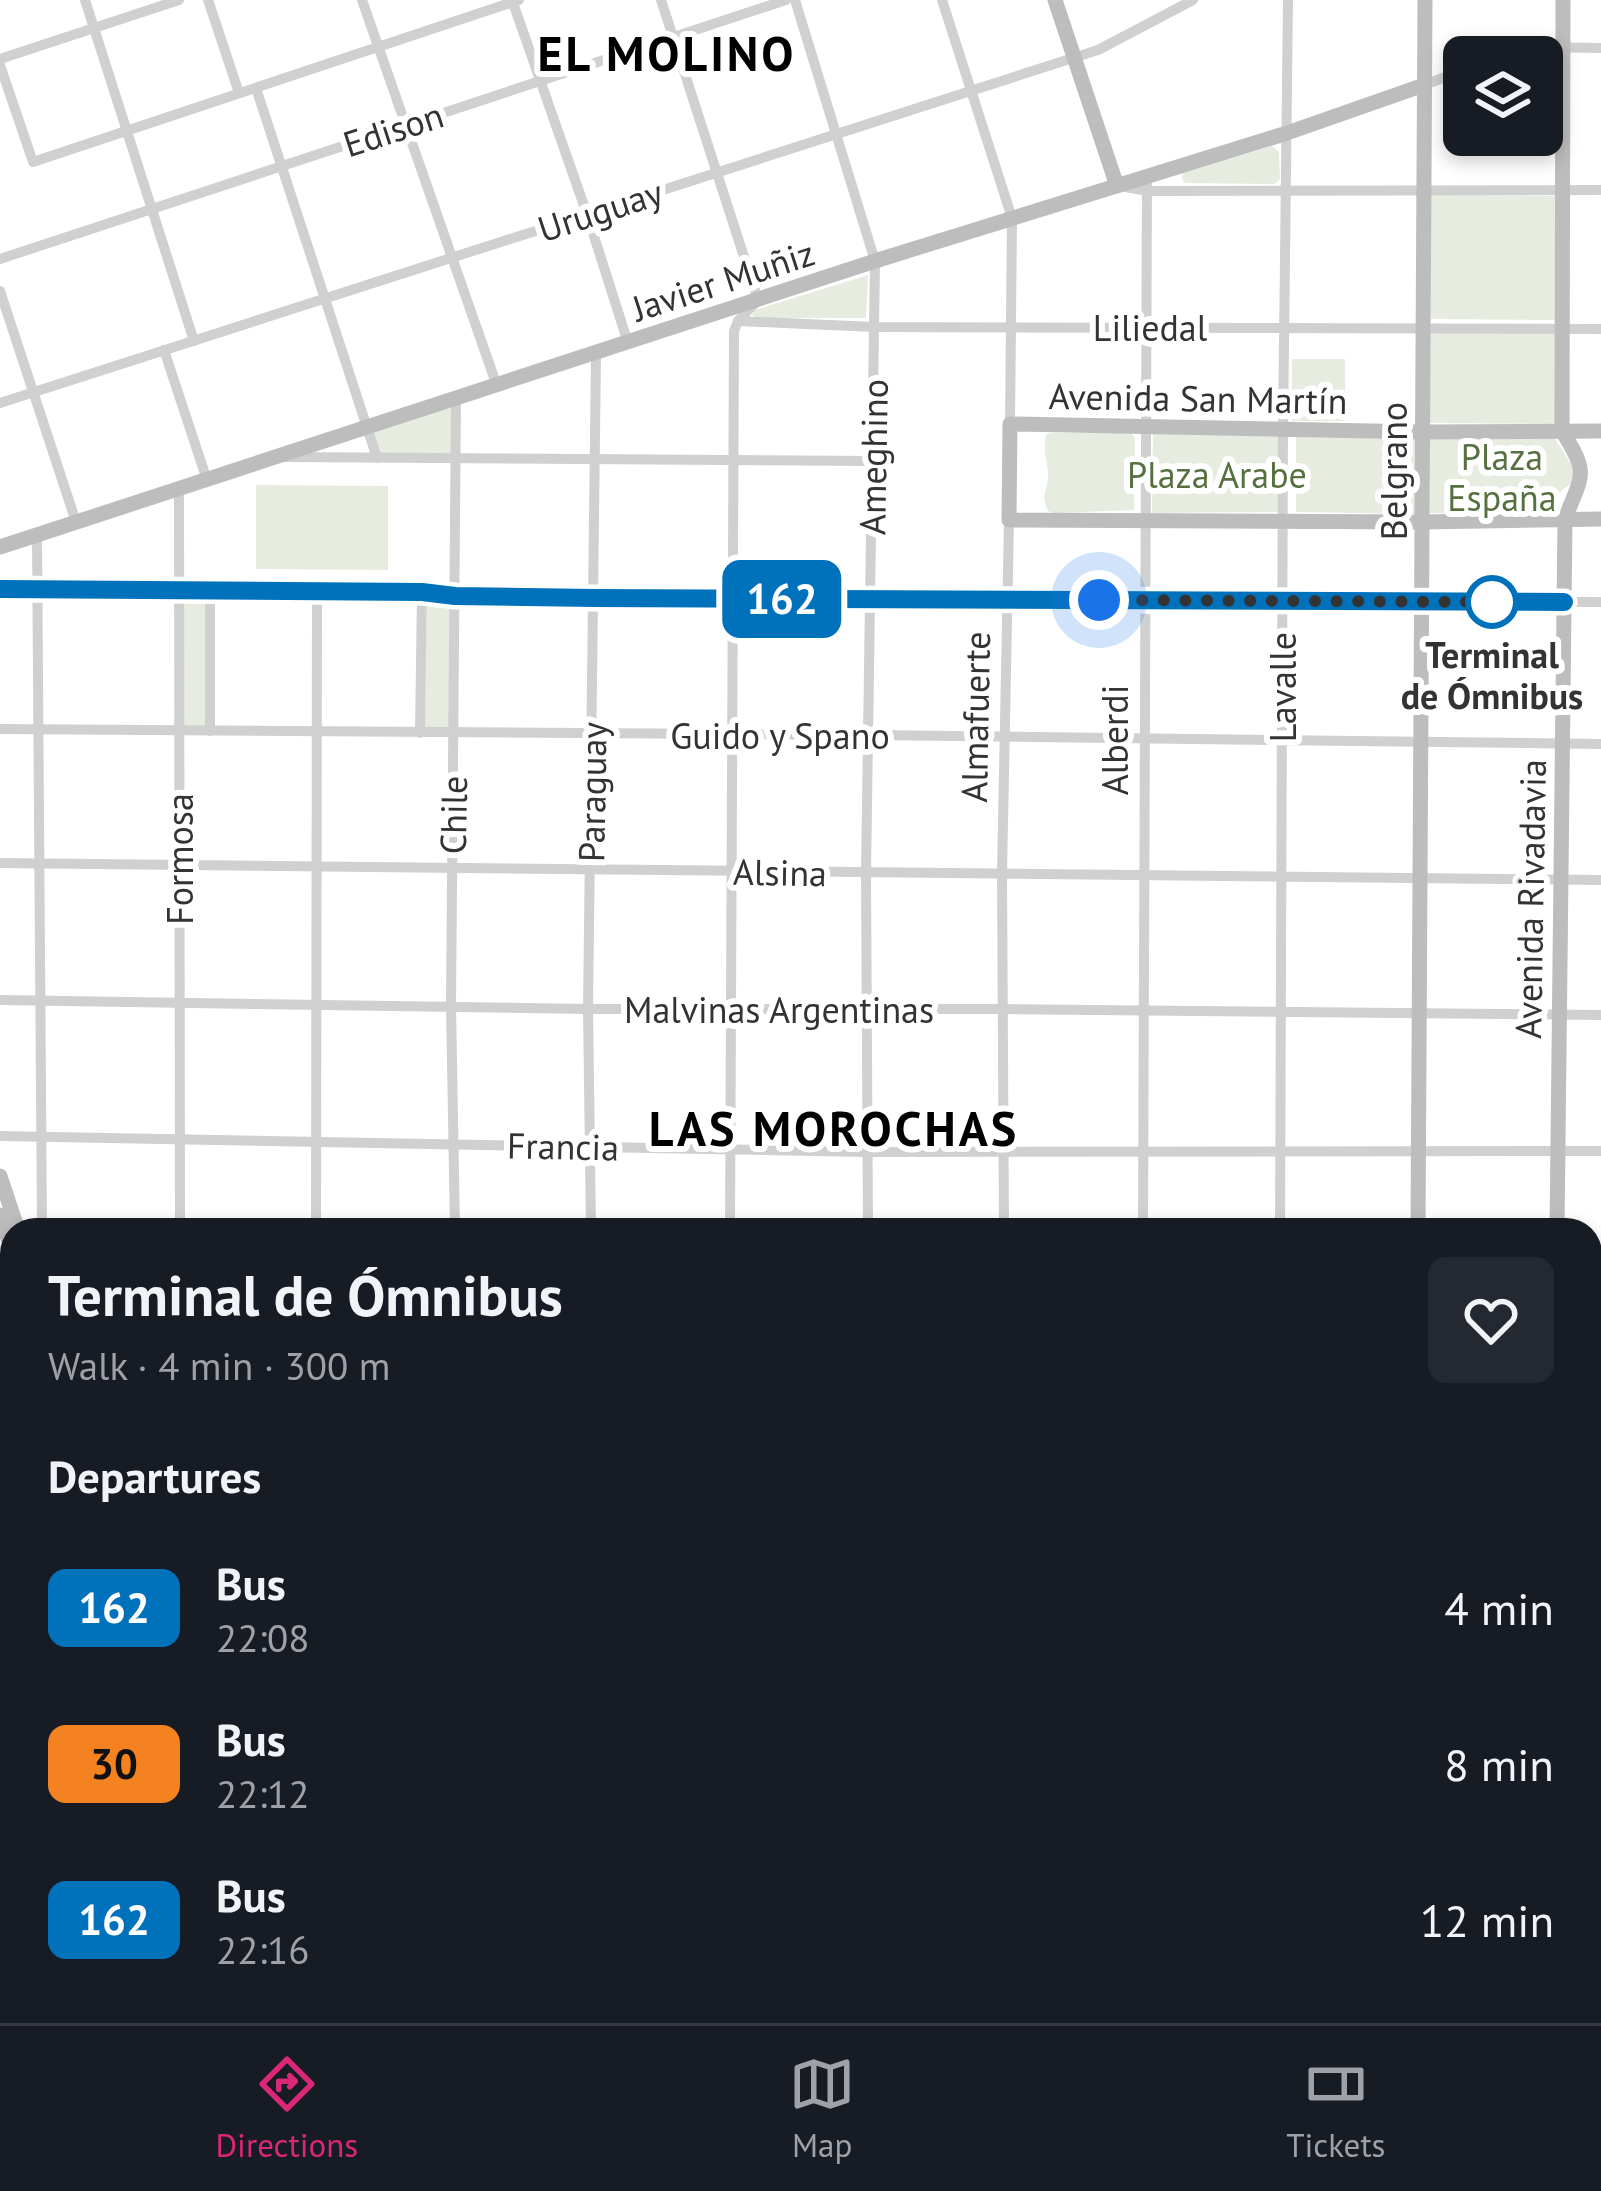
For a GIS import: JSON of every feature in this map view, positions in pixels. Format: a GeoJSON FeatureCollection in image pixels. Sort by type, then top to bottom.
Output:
{"type":"FeatureCollection","features":[{"type":"Feature","properties":{"kind":"main road"},"geometry":{"type":"LineString","coordinates":[[1055,0],[1117,186]]}},
{"type":"Feature","properties":{"kind":"main road","name":"Belgrano"},"geometry":{"type":"LineString","coordinates":[[1418,1218],[1424,0]]}},
{"type":"Feature","properties":{"kind":"main road","name":"Avenida Rivadavia"},"geometry":{"type":"LineString","coordinates":[[1563,0],[1563,36]]}},
{"type":"Feature","properties":{"kind":"main road","name":"Javier Muñiz"},"geometry":{"type":"LineString","coordinates":[[0,547],[875,261],[1117,186],[1147,184],[1424,85]]}},
{"type":"Feature","properties":{"kind":"main road","name":"Avenida Rivadavia"},"geometry":{"type":"LineString","coordinates":[[1557,1218],[1564,519],[1581,482],[1577,454],[1562,431],[1563,156]]}},
{"type":"Feature","properties":{"kind":"main road","name":"Avenida San Martín"},"geometry":{"type":"LineString","coordinates":[[1010,424],[1601,431]]}},
{"type":"Feature","properties":{"kind":"main road","name":"Almafuerte"},"geometry":{"type":"LineString","coordinates":[[1009,520],[1010,424]]}},
{"type":"Feature","properties":{"kind":"main road"},"geometry":{"type":"LineString","coordinates":[[1009,520],[1601,518]]}},
{"type":"Feature","properties":{"kind":"main road"},"geometry":{"type":"LineString","coordinates":[[0,1177],[14,1218]]}},
{"type":"Feature","properties":{"kind":"street"},"geometry":{"type":"LineString","coordinates":[[85,0],[194,340]]}},
{"type":"Feature","properties":{"kind":"street"},"geometry":{"type":"LineString","coordinates":[[179,0],[0,62],[33,162],[515,1],[628,343]]}},
{"type":"Feature","properties":{"kind":"street"},"geometry":{"type":"LineString","coordinates":[[208,0],[239,93]]}},
{"type":"Feature","properties":{"kind":"street"},"geometry":{"type":"LineString","coordinates":[[362,0],[496,386]]}},
{"type":"Feature","properties":{"kind":"street"},"geometry":{"type":"LineString","coordinates":[[661,0],[758,300],[734,331],[730,1218]]}},
{"type":"Feature","properties":{"kind":"street","name":"Edison"},"geometry":{"type":"LineString","coordinates":[[0,259],[791,0]]}},
{"type":"Feature","properties":{"kind":"street","name":"Ameghino"},"geometry":{"type":"LineString","coordinates":[[791,0],[875,261],[866,873],[868,1218]]}},
{"type":"Feature","properties":{"kind":"street","name":"Almafuerte"},"geometry":{"type":"LineString","coordinates":[[942,0],[1012,218],[1010,424]]}},
{"type":"Feature","properties":{"kind":"street","name":"Uruguay"},"geometry":{"type":"LineString","coordinates":[[0,403],[1074,58],[1107,46],[1193,0]]}},
{"type":"Feature","properties":{"kind":"street","name":"Lavalle"},"geometry":{"type":"LineString","coordinates":[[1280,1218],[1288,0]]}},
{"type":"Feature","properties":{"kind":"street"},"geometry":{"type":"LineString","coordinates":[[1563,47],[1601,48]]}},
{"type":"Feature","properties":{"kind":"street","name":"Javier Muñiz"},"geometry":{"type":"LineString","coordinates":[[1424,85],[1443,78]]}},
{"type":"Feature","properties":{"kind":"street"},"geometry":{"type":"LineString","coordinates":[[256,88],[377,458]]}},
{"type":"Feature","properties":{"kind":"street"},"geometry":{"type":"LineString","coordinates":[[0,113],[14,108]]}},
{"type":"Feature","properties":{"kind":"street"},"geometry":{"type":"LineString","coordinates":[[1147,184],[1601,190]]}},
{"type":"Feature","properties":{"kind":"street","name":"Alberdi"},"geometry":{"type":"LineString","coordinates":[[1143,1218],[1147,184]]}},
{"type":"Feature","properties":{"kind":"street"},"geometry":{"type":"LineString","coordinates":[[0,292],[76,522]]}},
{"type":"Feature","properties":{"kind":"street","name":"Liliedal"},"geometry":{"type":"LineString","coordinates":[[738,321],[874,328],[1601,328]]}},
{"type":"Feature","properties":{"kind":"street"},"geometry":{"type":"LineString","coordinates":[[164,350],[207,480]]}},
{"type":"Feature","properties":{"kind":"street","name":"Paraguay"},"geometry":{"type":"LineString","coordinates":[[591,1218],[588,1009],[596,354]]}},
{"type":"Feature","properties":{"kind":"street","name":"Chile"},"geometry":{"type":"LineString","coordinates":[[454,1218],[456,399]]}},
{"type":"Feature","properties":{"kind":"street"},"geometry":{"type":"LineString","coordinates":[[275,457],[873,461]]}},
{"type":"Feature","properties":{"kind":"street","name":"Formosa"},"geometry":{"type":"LineString","coordinates":[[179,489],[179,1218]]}},
{"type":"Feature","properties":{"kind":"street","name":"Almafuerte"},"geometry":{"type":"LineString","coordinates":[[1004,1218],[1002,874],[1009,520]]}},
{"type":"Feature","properties":{"kind":"street"},"geometry":{"type":"LineString","coordinates":[[37,535],[42,1218]]}},
{"type":"Feature","properties":{"kind":"street"},"geometry":{"type":"LineString","coordinates":[[0,589],[594,598],[1601,602]]}},
{"type":"Feature","properties":{"kind":"street"},"geometry":{"type":"LineString","coordinates":[[210,592],[210,731]]}},
{"type":"Feature","properties":{"kind":"street"},"geometry":{"type":"LineString","coordinates":[[316,592],[316,1218]]}},
{"type":"Feature","properties":{"kind":"street"},"geometry":{"type":"LineString","coordinates":[[420,733],[422,592]]}},
{"type":"Feature","properties":{"kind":"street","name":"Guido y Spano"},"geometry":{"type":"LineString","coordinates":[[0,729],[1601,744]]}},
{"type":"Feature","properties":{"kind":"street","name":"Alsina"},"geometry":{"type":"LineString","coordinates":[[0,863],[1601,880]]}},
{"type":"Feature","properties":{"kind":"street","name":"Malvinas Argentinas"},"geometry":{"type":"LineString","coordinates":[[0,1000],[1601,1015]]}},
{"type":"Feature","properties":{"kind":"street","name":"Francia"},"geometry":{"type":"LineString","coordinates":[[0,1136],[866,1152],[1601,1151]]}},
{"type":"Feature","properties":{"kind":"green space"},"geometry":{"type":"Polygon","coordinates":[[[1272,146],[1279,152],[1280,179],[1275,184],[1184,183],[1182,178],[1183,173],[1272,146]]]}},
{"type":"Feature","properties":{"kind":"green space"},"geometry":{"type":"Polygon","coordinates":[[[1431,195],[1555,196],[1555,320],[1431,319],[1431,195]]]}},
{"type":"Feature","properties":{"kind":"green space"},"geometry":{"type":"Polygon","coordinates":[[[868,275],[866,318],[752,315],[755,310],[868,275]]]}},
{"type":"Feature","properties":{"kind":"green space"},"geometry":{"type":"Polygon","coordinates":[[[1430,333],[1556,333],[1556,424],[1430,423],[1430,333]]]}},
{"type":"Feature","properties":{"kind":"green space"},"geometry":{"type":"Polygon","coordinates":[[[1292,359],[1345,359],[1345,421],[1292,421],[1292,359]]]}},
{"type":"Feature","properties":{"kind":"green space"},"geometry":{"type":"Polygon","coordinates":[[[454,402],[453,455],[379,455],[371,429],[454,402]]]}},
{"type":"Feature","properties":{"kind":"green space"},"geometry":{"type":"Polygon","coordinates":[[[1051,433],[1131,433],[1135,438],[1134,510],[1048,511],[1045,442],[1051,433]]]}},
{"type":"Feature","properties":{"kind":"green space","name":"Plaza Arabe"},"geometry":{"type":"Polygon","coordinates":[[[1153,433],[1281,436],[1280,512],[1152,513],[1153,433]]]}},
{"type":"Feature","properties":{"kind":"green space"},"geometry":{"type":"Polygon","coordinates":[[[1296,436],[1416,438],[1415,514],[1296,512],[1296,436]]]}},
{"type":"Feature","properties":{"kind":"green space","name":"Plaza España"},"geometry":{"type":"Polygon","coordinates":[[[1430,437],[1554,437],[1573,467],[1574,481],[1530,516],[1430,513],[1430,437]]]}},
{"type":"Feature","properties":{"kind":"green space"},"geometry":{"type":"Polygon","coordinates":[[[256,485],[388,486],[388,570],[256,569],[256,485]]]}},
{"type":"Feature","properties":{"kind":"green space"},"geometry":{"type":"Polygon","coordinates":[[[206,594],[207,727],[182,727],[182,595],[206,594]]]}},
{"type":"Feature","properties":{"kind":"green space"},"geometry":{"type":"Polygon","coordinates":[[[427,600],[451,601],[450,728],[425,728],[427,600]]]}},
{"type":"Feature","properties":{"kind":"bus line","name":"162"},"geometry":{"type":"LineString","coordinates":[[0,589],[594,598],[1564,602]]}},
{"type":"Feature","properties":{"kind":"place","name":"Terminal de Ómnibus"},"geometry":{"type":"Point","coordinates":[1492,602]}},
{"type":"Feature","properties":{"kind":"district","name":"EL MOLINO"},"geometry":{"type":"Point","coordinates":[667,53]}},
{"type":"Feature","properties":{"kind":"district","name":"LAS MOROCHAS"},"geometry":{"type":"Point","coordinates":[834,1128]}},
{"type":"Feature","properties":{"kind":"route"},"geometry":{"type":"LineString","coordinates":[[1099,600],[1492,602]]}}]}
